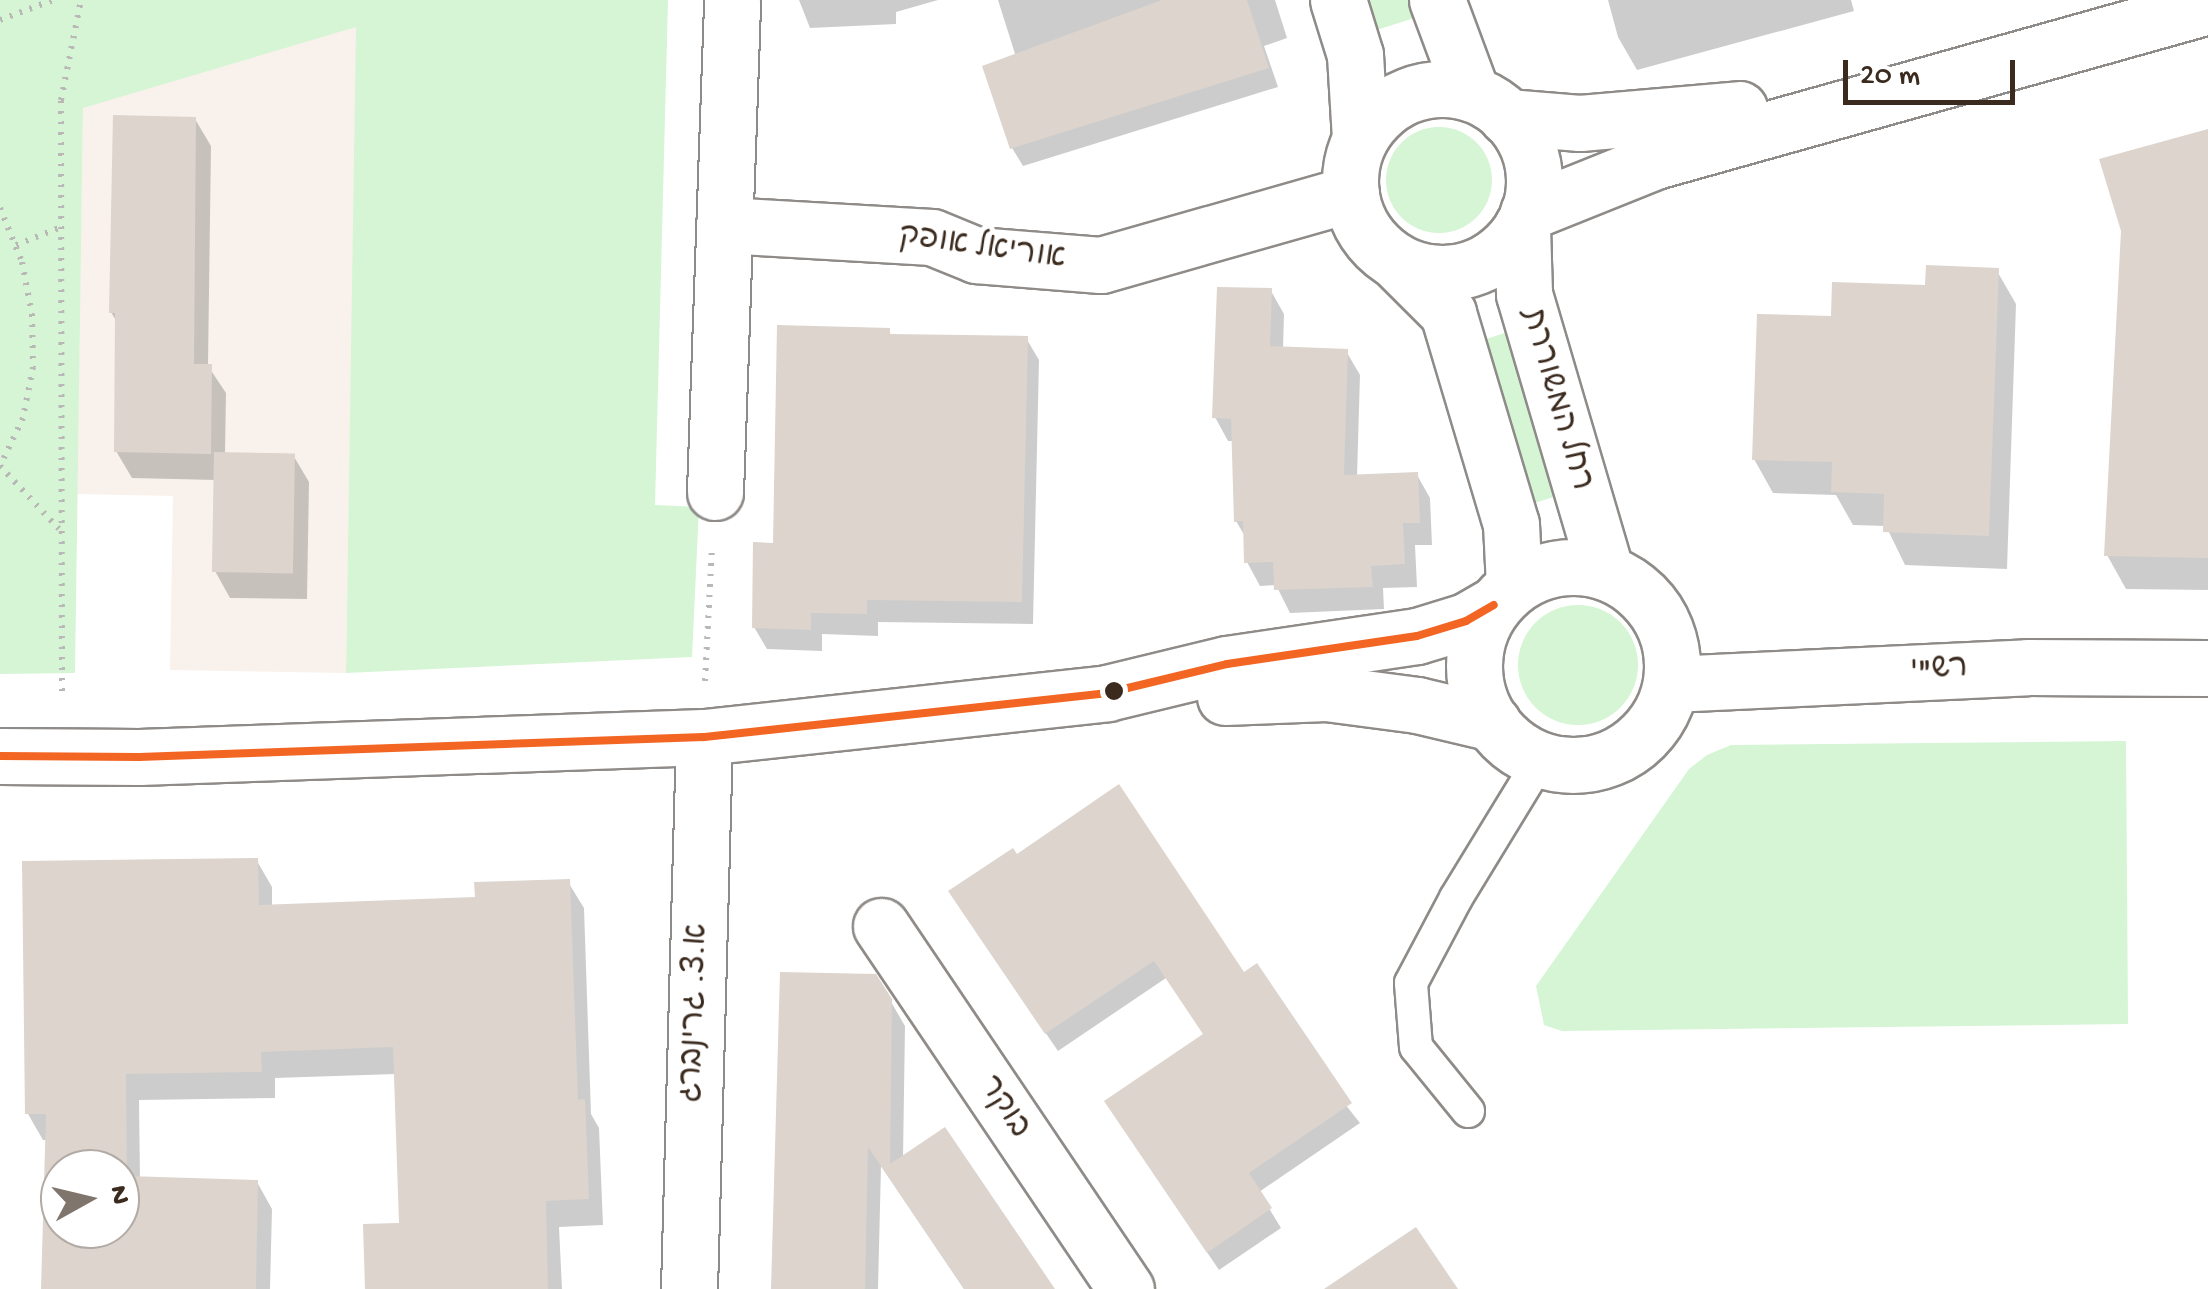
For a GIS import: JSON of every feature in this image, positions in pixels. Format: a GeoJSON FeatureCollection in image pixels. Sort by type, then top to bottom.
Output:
{"type":"FeatureCollection","features":[{"type":"Feature","properties":{"kind":"street"},"geometry":{"type":"LineString","coordinates":[[715,492],[732,0]]}},
{"type":"Feature","properties":{"kind":"street"},"geometry":{"type":"LineString","coordinates":[[1338,0],[1354,56],[1360,138]]}},
{"type":"Feature","properties":{"kind":"street"},"geometry":{"type":"LineString","coordinates":[[1437,0],[1490,106],[1524,140],[1533,168],[1525,218]]}},
{"type":"Feature","properties":{"kind":"street"},"geometry":{"type":"LineString","coordinates":[[1396,261],[1425,272],[1469,269],[1495,256],[1525,218],[1655,161],[1946,83],[2208,6]]}},
{"type":"Feature","properties":{"kind":"street"},"geometry":{"type":"LineString","coordinates":[[0,756],[139,757],[704,737],[1107,694],[1227,664],[1417,636],[1466,621],[1504,596],[1559,568],[1606,572],[1644,597],[1662,621],[1671,652],[1671,684],[1660,712],[1630,746],[1587,763],[1541,759],[1514,745],[1492,722],[1479,695],[1474,663],[1480,633],[1504,596],[1511,524],[1448,313],[1367,234],[1351,194],[1352,164],[1360,138],[1378,115],[1401,99],[1428,90],[1580,123],[1644,121],[1946,83]]}},
{"type":"Feature","properties":{"kind":"street","name":"אוריאל אופק"},"geometry":{"type":"LineString","coordinates":[[724,225],[932,237],[976,255],[1100,265],[1351,194]]}},
{"type":"Feature","properties":{"kind":"street","name":"רחל המשוררת"},"geometry":{"type":"LineString","coordinates":[[1525,218],[1524,294],[1606,572]]}},
{"type":"Feature","properties":{"kind":"street","name":"רש\"י"},"geometry":{"type":"LineString","coordinates":[[1671,684],[2028,667],[2208,668]]}},
{"type":"Feature","properties":{"kind":"street"},"geometry":{"type":"LineString","coordinates":[[1107,694],[1224,698],[1326,693],[1492,722]]}},
{"type":"Feature","properties":{"kind":"street","name":"א.צ. גרינברג"},"geometry":{"type":"LineString","coordinates":[[689,1289],[704,737]]}},
{"type":"Feature","properties":{"kind":"street","name":"בוקר"},"geometry":{"type":"LineString","coordinates":[[881,926],[1123,1288]]}},
{"type":"Feature","properties":{"kind":"lane"},"geometry":{"type":"LineString","coordinates":[[1468,1111],[1416,1047],[1411,984],[1456,898],[1541,759]]}},
{"type":"Feature","properties":{"kind":"path"},"geometry":{"type":"LineString","coordinates":[[0,24],[52,0]]}},
{"type":"Feature","properties":{"kind":"path"},"geometry":{"type":"LineString","coordinates":[[62,691],[62,100],[81,0]]}},
{"type":"Feature","properties":{"kind":"path"},"geometry":{"type":"LineString","coordinates":[[0,208],[16,245],[32,314],[33,367],[22,418],[0,466],[59,529]]}},
{"type":"Feature","properties":{"kind":"path"},"geometry":{"type":"LineString","coordinates":[[16,245],[61,226]]}},
{"type":"Feature","properties":{"kind":"path"},"geometry":{"type":"LineString","coordinates":[[704,737],[715,492]]}},
{"type":"Feature","properties":{"kind":"shaded area"},"geometry":{"type":"Polygon","coordinates":[[[357,26],[346,673],[170,670],[173,496],[77,494],[83,107],[357,26]]]}},
{"type":"Feature","properties":{"kind":"green space"},"geometry":{"type":"Polygon","coordinates":[[[0,0],[668,0],[655,505],[699,507],[692,657],[346,673],[356,27],[83,108],[75,673],[0,674],[0,0]]]}},
{"type":"Feature","properties":{"kind":"green space"},"geometry":{"type":"Polygon","coordinates":[[[1360,0],[1419,0],[1424,15],[1370,32],[1360,0]]]}},
{"type":"Feature","properties":{"kind":"green space"},"geometry":{"type":"Polygon","coordinates":[[[1439,127],[1459,131],[1476,143],[1488,160],[1492,180],[1488,200],[1476,217],[1459,229],[1439,233],[1419,229],[1402,217],[1390,200],[1386,180],[1390,160],[1402,143],[1419,131],[1439,127]]]}},
{"type":"Feature","properties":{"kind":"green space"},"geometry":{"type":"Polygon","coordinates":[[[1517,329],[1570,492],[1520,508],[1468,345],[1517,329]]]}},
{"type":"Feature","properties":{"kind":"green space"},"geometry":{"type":"Polygon","coordinates":[[[1578,605],[1601,609],[1621,622],[1634,642],[1638,665],[1634,688],[1621,708],[1601,721],[1578,725],[1555,721],[1535,708],[1522,688],[1518,665],[1522,642],[1535,622],[1555,609],[1578,605]]]}},
{"type":"Feature","properties":{"kind":"green space"},"geometry":{"type":"Polygon","coordinates":[[[2126,741],[2128,1024],[1562,1031],[1544,1025],[1536,986],[1689,769],[1707,755],[1731,745],[2126,741]]]}},
{"type":"Feature","properties":{"kind":"building"},"geometry":{"type":"Polygon","coordinates":[[[1162,0],[1247,0],[1269,68],[1010,149],[982,66],[1162,0]]]}},
{"type":"Feature","properties":{"kind":"building"},"geometry":{"type":"Polygon","coordinates":[[[113,115],[196,117],[194,364],[212,364],[211,454],[114,452],[115,313],[109,313],[113,115]]]}},
{"type":"Feature","properties":{"kind":"building"},"geometry":{"type":"Polygon","coordinates":[[[2208,129],[2208,558],[2104,556],[2121,231],[2099,159],[2208,129]]]}},
{"type":"Feature","properties":{"kind":"building"},"geometry":{"type":"Polygon","coordinates":[[[1926,265],[1999,268],[1989,536],[1883,532],[1884,494],[1831,492],[1832,462],[1752,460],[1757,314],[1831,316],[1832,282],[1925,285],[1926,265]]]}},
{"type":"Feature","properties":{"kind":"building"},"geometry":{"type":"Polygon","coordinates":[[[1217,287],[1272,288],[1270,346],[1348,349],[1344,475],[1418,472],[1420,523],[1403,523],[1405,564],[1371,566],[1373,587],[1274,590],[1273,562],[1244,563],[1243,521],[1234,522],[1231,419],[1212,418],[1217,287]]]}},
{"type":"Feature","properties":{"kind":"building"},"geometry":{"type":"Polygon","coordinates":[[[777,325],[890,328],[890,334],[1028,336],[1022,602],[867,600],[867,614],[811,613],[811,630],[752,628],[753,542],[773,543],[777,325]]]}},
{"type":"Feature","properties":{"kind":"building"},"geometry":{"type":"Polygon","coordinates":[[[214,452],[295,453],[293,573],[212,572],[214,452]]]}},
{"type":"Feature","properties":{"kind":"building"},"geometry":{"type":"Polygon","coordinates":[[[1119,784],[1244,972],[1257,963],[1352,1103],[1249,1173],[1272,1208],[1207,1253],[1104,1101],[1203,1034],[1154,961],[1045,1034],[948,891],[1013,848],[1017,854],[1119,784]]]}},
{"type":"Feature","properties":{"kind":"building"},"geometry":{"type":"Polygon","coordinates":[[[258,858],[259,905],[475,897],[474,882],[570,879],[578,1100],[585,1099],[589,1199],[546,1201],[548,1289],[365,1289],[363,1224],[399,1223],[393,1047],[261,1052],[262,1072],[126,1074],[127,1149],[45,1149],[46,1114],[25,1114],[22,861],[258,858]]]}},
{"type":"Feature","properties":{"kind":"building"},"geometry":{"type":"Polygon","coordinates":[[[780,972],[876,974],[892,999],[890,1164],[945,1127],[1055,1289],[964,1289],[868,1147],[865,1289],[771,1289],[780,972]]]}},
{"type":"Feature","properties":{"kind":"building"},"geometry":{"type":"Polygon","coordinates":[[[140,1176],[258,1180],[256,1289],[41,1289],[42,1249],[140,1249],[140,1176]]]}},
{"type":"Feature","properties":{"kind":"building"},"geometry":{"type":"Polygon","coordinates":[[[1416,1227],[1458,1289],[1324,1289],[1416,1227]]]}},
{"type":"Feature","properties":{"kind":"transit line"},"geometry":{"type":"LineString","coordinates":[[0,756],[139,757],[704,737],[1107,693],[1227,664],[1417,636],[1466,621],[1494,605]]}}]}
